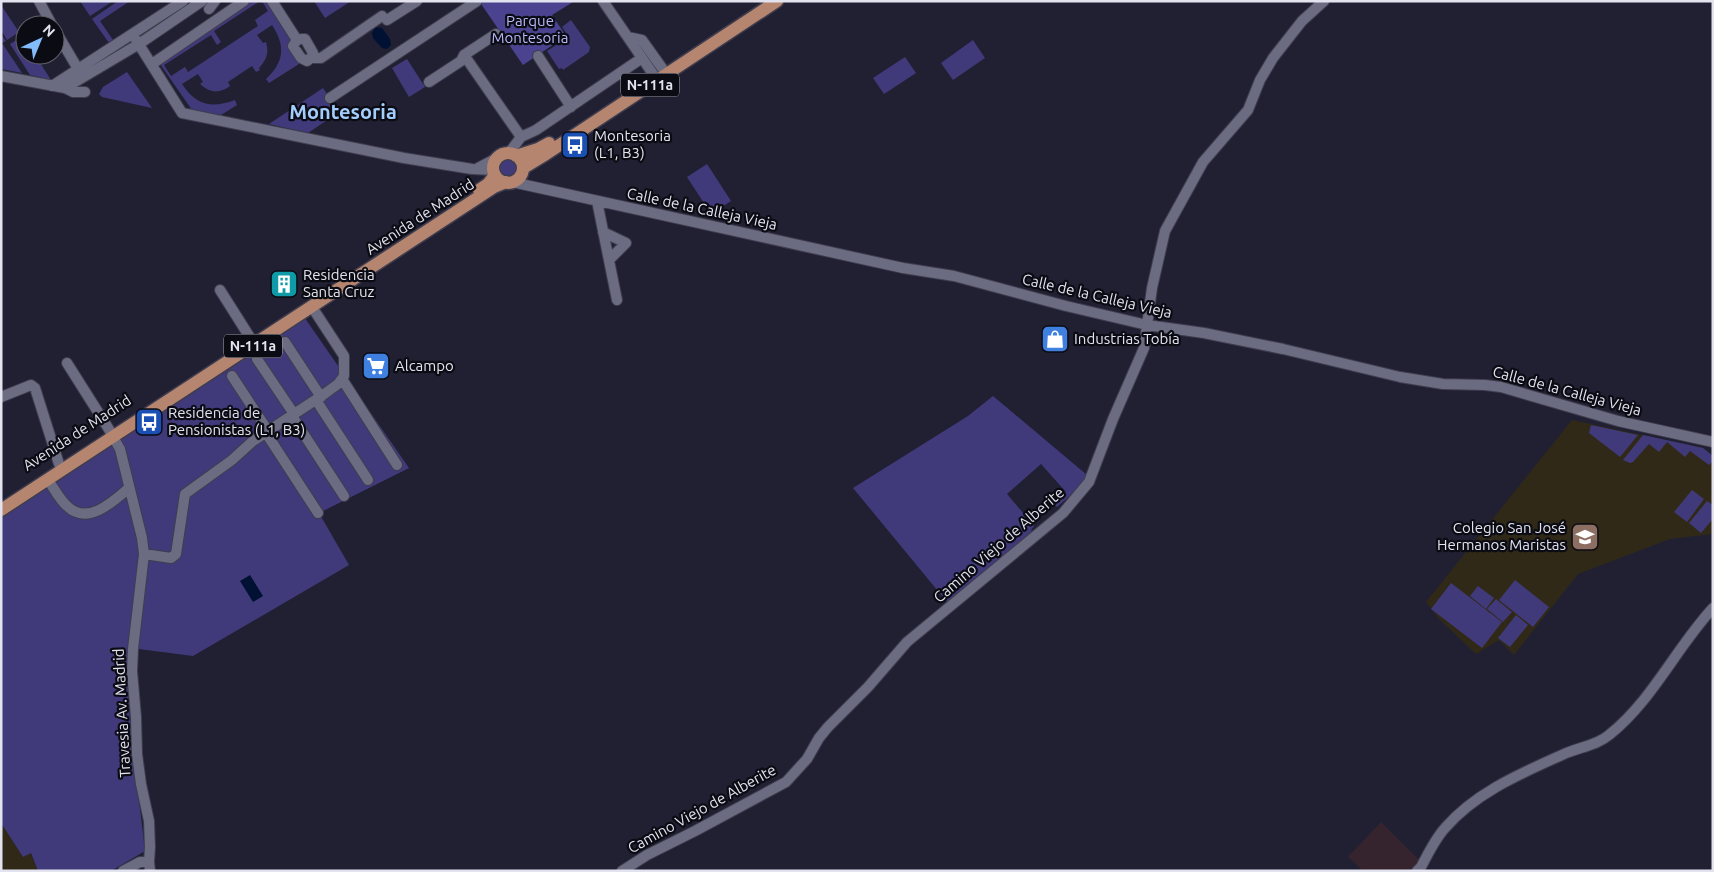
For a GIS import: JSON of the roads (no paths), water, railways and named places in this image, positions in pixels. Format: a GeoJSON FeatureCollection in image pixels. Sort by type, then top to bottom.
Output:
{"type":"FeatureCollection","features":[{"type":"Feature","properties":{"kind":"main road","name":"Avenida de Madrid"},"geometry":{"type":"LineString","coordinates":[[1,510],[48,480],[111,434],[251,339],[488,184],[531,152],[546,146],[764,1]]}},
{"type":"Feature","properties":{"kind":"main road","name":"Avenida de Madrid"},"geometry":{"type":"LineString","coordinates":[[1,502],[312,307],[494,187],[508,169],[546,154],[777,1]]}},
{"type":"Feature","properties":{"kind":"street"},"geometry":{"type":"LineString","coordinates":[[39,1],[47,15]]}},
{"type":"Feature","properties":{"kind":"street"},"geometry":{"type":"LineString","coordinates":[[52,86],[183,1]]}},
{"type":"Feature","properties":{"kind":"street"},"geometry":{"type":"LineString","coordinates":[[152,64],[244,1]]}},
{"type":"Feature","properties":{"kind":"street"},"geometry":{"type":"LineString","coordinates":[[272,1],[297,40],[294,46],[301,58],[306,60],[321,58],[385,18],[417,1]]}},
{"type":"Feature","properties":{"kind":"street"},"geometry":{"type":"LineString","coordinates":[[330,98],[477,1]]}},
{"type":"Feature","properties":{"kind":"street"},"geometry":{"type":"LineString","coordinates":[[603,1],[642,58],[657,71]]}},
{"type":"Feature","properties":{"kind":"street","name":"Camino Viejo de Alberite"},"geometry":{"type":"LineString","coordinates":[[622,871],[647,855],[786,782],[807,759],[818,738],[868,688],[907,642],[1063,513],[1089,482],[1113,419],[1144,348],[1152,288],[1165,232],[1203,162],[1248,110],[1260,80],[1273,58],[1302,21],[1324,1]]}},
{"type":"Feature","properties":{"kind":"street"},"geometry":{"type":"LineString","coordinates":[[65,88],[141,48],[209,4]]}},
{"type":"Feature","properties":{"kind":"street"},"geometry":{"type":"LineString","coordinates":[[429,82],[461,61],[464,56],[496,34]]}},
{"type":"Feature","properties":{"kind":"street"},"geometry":{"type":"LineString","coordinates":[[132,35],[182,113],[404,158],[472,169],[508,169],[521,137],[536,130],[642,58]]}},
{"type":"Feature","properties":{"kind":"street"},"geometry":{"type":"LineString","coordinates":[[628,37],[642,40],[657,71]]}},
{"type":"Feature","properties":{"kind":"street"},"geometry":{"type":"LineString","coordinates":[[65,47],[78,69]]}},
{"type":"Feature","properties":{"kind":"street"},"geometry":{"type":"LineString","coordinates":[[464,56],[521,137]]}},
{"type":"Feature","properties":{"kind":"street"},"geometry":{"type":"LineString","coordinates":[[538,56],[571,107]]}},
{"type":"Feature","properties":{"kind":"street"},"geometry":{"type":"LineString","coordinates":[[1,76],[65,88],[72,92],[85,92]]}},
{"type":"Feature","properties":{"kind":"street"},"geometry":{"type":"LineString","coordinates":[[472,169],[482,178],[477,191]]}},
{"type":"Feature","properties":{"kind":"street","name":"Calle de la Calleja Vieja"},"geometry":{"type":"LineString","coordinates":[[508,169],[533,187],[903,268],[954,276],[1146,325],[1257,343],[1400,377],[1443,384],[1501,387],[1618,421],[1713,442]]}},
{"type":"Feature","properties":{"kind":"street"},"geometry":{"type":"LineString","coordinates":[[597,201],[617,300]]}},
{"type":"Feature","properties":{"kind":"street"},"geometry":{"type":"LineString","coordinates":[[603,232],[626,243],[609,260]]}},
{"type":"Feature","properties":{"kind":"street"},"geometry":{"type":"LineString","coordinates":[[220,290],[251,339]]}},
{"type":"Feature","properties":{"kind":"street"},"geometry":{"type":"LineString","coordinates":[[144,554],[172,558],[176,554],[185,494],[232,460],[253,441],[319,398],[342,379],[345,366],[344,356],[312,307]]}},
{"type":"Feature","properties":{"kind":"street"},"geometry":{"type":"LineString","coordinates":[[285,342],[368,480]]}},
{"type":"Feature","properties":{"kind":"street"},"geometry":{"type":"LineString","coordinates":[[258,359],[344,496]]}},
{"type":"Feature","properties":{"kind":"street","name":"Travesia Av. Madrid"},"geometry":{"type":"LineString","coordinates":[[67,363],[120,449],[142,538],[144,554],[132,671],[137,754],[149,821],[149,866]]}},
{"type":"Feature","properties":{"kind":"street"},"geometry":{"type":"LineString","coordinates":[[232,376],[318,513]]}},
{"type":"Feature","properties":{"kind":"street"},"geometry":{"type":"LineString","coordinates":[[342,379],[397,464]]}},
{"type":"Feature","properties":{"kind":"street"},"geometry":{"type":"LineString","coordinates":[[1,397],[31,385],[35,388],[59,464]]}},
{"type":"Feature","properties":{"kind":"street"},"geometry":{"type":"LineString","coordinates":[[48,480],[67,507],[84,514],[98,511],[130,488]]}},
{"type":"Feature","properties":{"kind":"street"},"geometry":{"type":"LineString","coordinates":[[1417,871],[1444,828],[1478,798],[1507,780],[1573,750],[1595,744],[1609,736],[1643,701],[1696,626],[1713,608]]}},
{"type":"Feature","properties":{"kind":"street"},"geometry":{"type":"LineString","coordinates":[[123,871],[140,862],[149,866]]}},
{"type":"Feature","properties":{"kind":"water"},"geometry":{"type":"Polygon","coordinates":[[[375,27],[382,28],[390,39],[391,45],[387,49],[382,48],[373,38],[372,33],[375,27]]]}},
{"type":"Feature","properties":{"kind":"water"},"geometry":{"type":"Polygon","coordinates":[[[250,575],[263,596],[253,602],[240,581],[250,575]]]}},
{"type":"Feature","properties":{"kind":"place","name":"Montesoria (L1, B3)"},"geometry":{"type":"Point","coordinates":[575,145]}},
{"type":"Feature","properties":{"kind":"place","name":"Residencia Santa Cruz"},"geometry":{"type":"Point","coordinates":[284,284]}},
{"type":"Feature","properties":{"kind":"place","name":"Industrias Tobía"},"geometry":{"type":"Point","coordinates":[1055,339]}},
{"type":"Feature","properties":{"kind":"place","name":"Alcampo"},"geometry":{"type":"Point","coordinates":[376,366]}},
{"type":"Feature","properties":{"kind":"place","name":"Residencia de Pensionistas (L1, B3)"},"geometry":{"type":"Point","coordinates":[149,422]}},
{"type":"Feature","properties":{"kind":"place","name":"Colegio San José Hermanos Maristas"},"geometry":{"type":"Point","coordinates":[1585,537]}},
{"type":"Feature","properties":{"kind":"district","name":"Montesoria"},"geometry":{"type":"Point","coordinates":[343,112]}},
{"type":"Feature","properties":{"kind":"park label","name":"Parque Montesoria"},"geometry":{"type":"Point","coordinates":[530,30]}}]}
